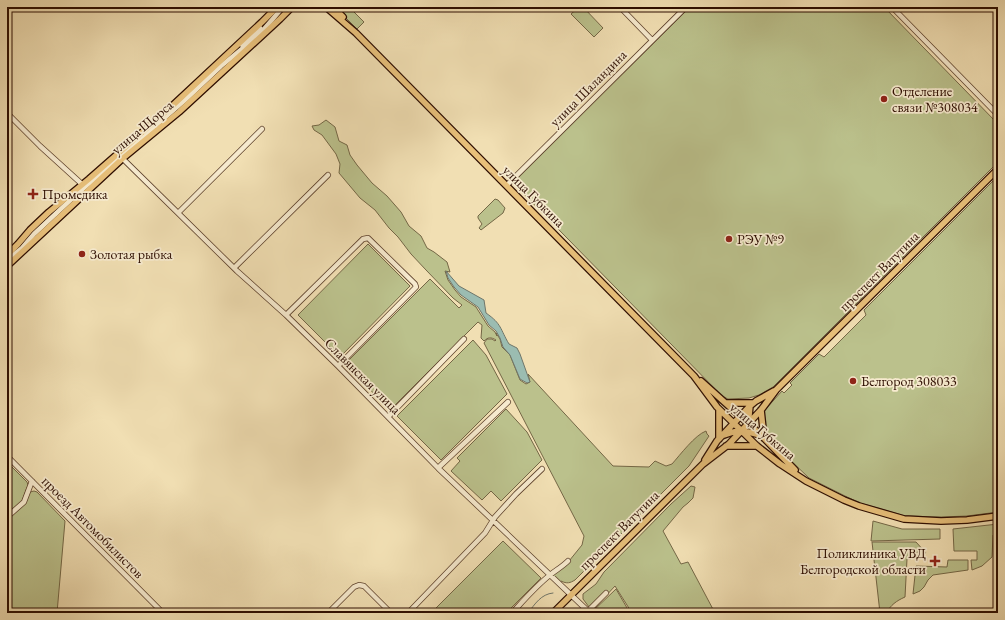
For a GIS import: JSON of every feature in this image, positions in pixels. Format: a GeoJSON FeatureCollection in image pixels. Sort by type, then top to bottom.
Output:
{"type":"FeatureCollection","features":[{"type":"Feature","properties":{"kind":"main road","name":"улица Щорса"},"geometry":{"type":"LineString","coordinates":[[8,256],[30,230],[49,212],[85,187],[121,155],[278,7]]}},
{"type":"Feature","properties":{"kind":"main road","name":"улица Щорса"},"geometry":{"type":"LineString","coordinates":[[7,266],[82,196],[85,187],[111,159],[121,155],[179,112],[292,7]]}},
{"type":"Feature","properties":{"kind":"main road","name":"улица Губкина"},"geometry":{"type":"LineString","coordinates":[[326,7],[356,33],[428,105],[694,376],[763,436],[787,463],[806,480]]}},
{"type":"Feature","properties":{"kind":"main road","name":"улица Губкина"},"geometry":{"type":"LineString","coordinates":[[333,7],[349,22],[356,33]]}},
{"type":"Feature","properties":{"kind":"main road","name":"проспект Ватутина"},"geometry":{"type":"LineString","coordinates":[[712,453],[727,445],[760,412],[776,390],[998,169]]}},
{"type":"Feature","properties":{"kind":"main road","name":"улица Губкина"},"geometry":{"type":"LineString","coordinates":[[694,376],[721,411],[780,464],[844,500],[904,520],[941,521],[998,516]]}},
{"type":"Feature","properties":{"kind":"main road","name":"проспект Ватутина"},"geometry":{"type":"LineString","coordinates":[[553,613],[703,464],[712,453],[720,438],[752,404],[776,390]]}},
{"type":"Feature","properties":{"kind":"main road"},"geometry":{"type":"LineString","coordinates":[[728,405],[752,404]]}},
{"type":"Feature","properties":{"kind":"main road"},"geometry":{"type":"LineString","coordinates":[[752,404],[753,412],[760,412]]}},
{"type":"Feature","properties":{"kind":"main road"},"geometry":{"type":"LineString","coordinates":[[752,404],[748,416],[748,432],[756,444]]}},
{"type":"Feature","properties":{"kind":"main road"},"geometry":{"type":"LineString","coordinates":[[721,411],[728,411],[728,405]]}},
{"type":"Feature","properties":{"kind":"main road"},"geometry":{"type":"LineString","coordinates":[[727,445],[732,439],[734,432],[734,423],[728,405]]}},
{"type":"Feature","properties":{"kind":"main road"},"geometry":{"type":"LineString","coordinates":[[721,411],[732,416],[748,416],[760,412]]}},
{"type":"Feature","properties":{"kind":"main road"},"geometry":{"type":"LineString","coordinates":[[720,438],[721,411]]}},
{"type":"Feature","properties":{"kind":"main road"},"geometry":{"type":"LineString","coordinates":[[760,412],[763,436]]}},
{"type":"Feature","properties":{"kind":"main road"},"geometry":{"type":"LineString","coordinates":[[720,438],[741,430],[763,436]]}},
{"type":"Feature","properties":{"kind":"main road"},"geometry":{"type":"LineString","coordinates":[[756,444],[754,439],[755,436],[763,436]]}},
{"type":"Feature","properties":{"kind":"main road"},"geometry":{"type":"LineString","coordinates":[[720,438],[728,438],[727,445]]}},
{"type":"Feature","properties":{"kind":"main road"},"geometry":{"type":"LineString","coordinates":[[727,445],[756,444]]}},
{"type":"Feature","properties":{"kind":"street"},"geometry":{"type":"LineString","coordinates":[[221,66],[278,7]]}},
{"type":"Feature","properties":{"kind":"street"},"geometry":{"type":"LineString","coordinates":[[221,66],[259,35],[283,7]]}},
{"type":"Feature","properties":{"kind":"street"},"geometry":{"type":"LineString","coordinates":[[620,7],[652,40]]}},
{"type":"Feature","properties":{"kind":"street","name":"улица Шаландина"},"geometry":{"type":"LineString","coordinates":[[506,185],[686,7]]}},
{"type":"Feature","properties":{"kind":"street"},"geometry":{"type":"LineString","coordinates":[[892,7],[998,115]]}},
{"type":"Feature","properties":{"kind":"street","name":"улица Щорса"},"geometry":{"type":"LineString","coordinates":[[121,155],[185,100],[221,66]]}},
{"type":"Feature","properties":{"kind":"street"},"geometry":{"type":"LineString","coordinates":[[7,112],[40,146],[85,187]]}},
{"type":"Feature","properties":{"kind":"street"},"geometry":{"type":"LineString","coordinates":[[178,213],[262,129]]}},
{"type":"Feature","properties":{"kind":"street","name":"Славянская улица"},"geometry":{"type":"LineString","coordinates":[[121,155],[234,268],[286,315],[338,366],[438,468],[588,612]]}},
{"type":"Feature","properties":{"kind":"street"},"geometry":{"type":"LineString","coordinates":[[234,268],[328,175]]}},
{"type":"Feature","properties":{"kind":"street"},"geometry":{"type":"LineString","coordinates":[[286,315],[363,239],[368,238],[415,284],[416,287],[338,366]]}},
{"type":"Feature","properties":{"kind":"street"},"geometry":{"type":"LineString","coordinates":[[8,256],[17,257]]}},
{"type":"Feature","properties":{"kind":"street"},"geometry":{"type":"LineString","coordinates":[[388,417],[464,338]]}},
{"type":"Feature","properties":{"kind":"street"},"geometry":{"type":"LineString","coordinates":[[438,468],[508,402]]}},
{"type":"Feature","properties":{"kind":"street","name":"проезд Автомобилистов"},"geometry":{"type":"LineString","coordinates":[[7,456],[163,613]]}},
{"type":"Feature","properties":{"kind":"street"},"geometry":{"type":"LineString","coordinates":[[408,613],[485,534],[493,520],[542,468]]}},
{"type":"Feature","properties":{"kind":"street"},"geometry":{"type":"LineString","coordinates":[[7,517],[24,502],[32,481]]}},
{"type":"Feature","properties":{"kind":"street"},"geometry":{"type":"LineString","coordinates":[[512,613],[549,575],[564,566],[568,561]]}},
{"type":"Feature","properties":{"kind":"street"},"geometry":{"type":"LineString","coordinates":[[328,613],[354,587],[359,585],[364,586],[391,613]]}},
{"type":"Feature","properties":{"kind":"street"},"geometry":{"type":"LineString","coordinates":[[588,612],[606,593]]}},
{"type":"Feature","properties":{"kind":"green space"},"geometry":{"type":"Polygon","coordinates":[[[335,7],[349,7],[364,22],[357,29],[335,7]]]}},
{"type":"Feature","properties":{"kind":"green space"},"geometry":{"type":"Polygon","coordinates":[[[579,7],[583,7],[603,28],[594,37],[571,14],[579,7]]]}},
{"type":"Feature","properties":{"kind":"green space"},"geometry":{"type":"Polygon","coordinates":[[[690,7],[884,7],[998,124],[998,162],[773,387],[759,395],[749,398],[728,399],[722,396],[514,184],[514,181],[690,7]]]}},
{"type":"Feature","properties":{"kind":"green space"},"geometry":{"type":"Polygon","coordinates":[[[326,120],[335,127],[339,141],[347,145],[350,155],[357,165],[372,183],[387,196],[401,212],[409,226],[421,236],[427,248],[447,262],[450,272],[445,271],[448,280],[461,297],[476,307],[488,326],[497,336],[496,333],[500,339],[502,347],[510,355],[520,380],[526,384],[530,382],[528,374],[613,466],[649,467],[655,461],[666,466],[672,464],[702,433],[706,431],[709,436],[689,466],[575,580],[568,583],[560,582],[552,575],[565,566],[582,545],[584,536],[484,343],[487,339],[484,341],[481,338],[482,325],[478,322],[390,410],[345,364],[430,279],[459,308],[462,305],[453,298],[411,254],[375,210],[360,198],[339,173],[340,164],[336,154],[322,135],[314,130],[312,126],[319,125],[326,120]]]}},
{"type":"Feature","properties":{"kind":"green space"},"geometry":{"type":"Polygon","coordinates":[[[998,176],[998,512],[967,516],[905,516],[860,503],[809,478],[766,434],[764,411],[782,391],[784,393],[792,385],[790,383],[819,354],[824,357],[866,315],[864,310],[998,176]]]}},
{"type":"Feature","properties":{"kind":"green space"},"geometry":{"type":"Polygon","coordinates":[[[495,199],[498,200],[505,208],[503,213],[481,230],[479,228],[482,224],[478,216],[495,199]]]}},
{"type":"Feature","properties":{"kind":"green space"},"geometry":{"type":"Polygon","coordinates":[[[368,244],[410,286],[340,357],[298,315],[368,244]]]}},
{"type":"Feature","properties":{"kind":"green space"},"geometry":{"type":"Polygon","coordinates":[[[473,340],[486,355],[507,394],[441,460],[397,416],[473,340]]]}},
{"type":"Feature","properties":{"kind":"green space"},"geometry":{"type":"Polygon","coordinates":[[[506,409],[527,432],[542,460],[501,501],[491,491],[482,500],[451,471],[460,461],[457,458],[506,409]]]}},
{"type":"Feature","properties":{"kind":"green space"},"geometry":{"type":"Polygon","coordinates":[[[7,462],[27,482],[28,485],[22,501],[7,515],[7,462]]]}},
{"type":"Feature","properties":{"kind":"green space"},"geometry":{"type":"Polygon","coordinates":[[[691,486],[695,487],[693,498],[683,507],[663,531],[681,564],[688,562],[715,613],[632,613],[615,586],[592,611],[583,599],[583,594],[596,584],[604,572],[671,504],[691,486]]]}},
{"type":"Feature","properties":{"kind":"green space"},"geometry":{"type":"Polygon","coordinates":[[[30,492],[37,492],[65,521],[57,613],[7,613],[7,520],[25,503],[30,492]]]}},
{"type":"Feature","properties":{"kind":"green space"},"geometry":{"type":"Polygon","coordinates":[[[873,521],[902,529],[940,529],[940,539],[871,541],[873,521]]]}},
{"type":"Feature","properties":{"kind":"green space"},"geometry":{"type":"Polygon","coordinates":[[[998,524],[998,534],[993,535],[992,557],[982,566],[972,570],[971,560],[977,560],[977,551],[954,551],[953,529],[998,524]]]}},
{"type":"Feature","properties":{"kind":"green space"},"geometry":{"type":"Polygon","coordinates":[[[503,541],[541,578],[506,613],[431,613],[503,541]]]}},
{"type":"Feature","properties":{"kind":"green space"},"geometry":{"type":"Polygon","coordinates":[[[872,542],[916,542],[926,553],[914,552],[913,558],[911,557],[911,559],[907,559],[905,597],[894,604],[886,613],[880,613],[872,542]]]}},
{"type":"Feature","properties":{"kind":"green space"},"geometry":{"type":"Polygon","coordinates":[[[948,560],[968,560],[968,570],[933,575],[920,591],[913,594],[916,566],[947,567],[948,560]]]}},
{"type":"Feature","properties":{"kind":"green space"},"geometry":{"type":"Polygon","coordinates":[[[616,589],[630,613],[595,613],[593,611],[616,589]]]}},
{"type":"Feature","properties":{"kind":"water"},"geometry":{"type":"Polygon","coordinates":[[[446,271],[459,286],[484,300],[486,313],[498,324],[509,344],[517,348],[530,382],[527,383],[520,379],[510,355],[503,347],[496,331],[489,325],[478,307],[461,295],[454,287],[448,278],[446,271]]]}},
{"type":"Feature","properties":{"kind":"waterway"},"geometry":{"type":"LineString","coordinates":[[528,613],[542,597],[553,593]]}},
{"type":"Feature","properties":{"kind":"place","name":"Отделение связи №308034"},"geometry":{"type":"Point","coordinates":[884,99]}},
{"type":"Feature","properties":{"kind":"place","name":"Промедика"},"geometry":{"type":"Point","coordinates":[33,194]}},
{"type":"Feature","properties":{"kind":"place","name":"РЭУ №9"},"geometry":{"type":"Point","coordinates":[729,239]}},
{"type":"Feature","properties":{"kind":"place","name":"Золотая рыбка"},"geometry":{"type":"Point","coordinates":[82,254]}},
{"type":"Feature","properties":{"kind":"place","name":"Белгород 308033"},"geometry":{"type":"Point","coordinates":[853,381]}},
{"type":"Feature","properties":{"kind":"place","name":"Поликлиника УВД Белгородской области"},"geometry":{"type":"Point","coordinates":[935,561]}}]}
